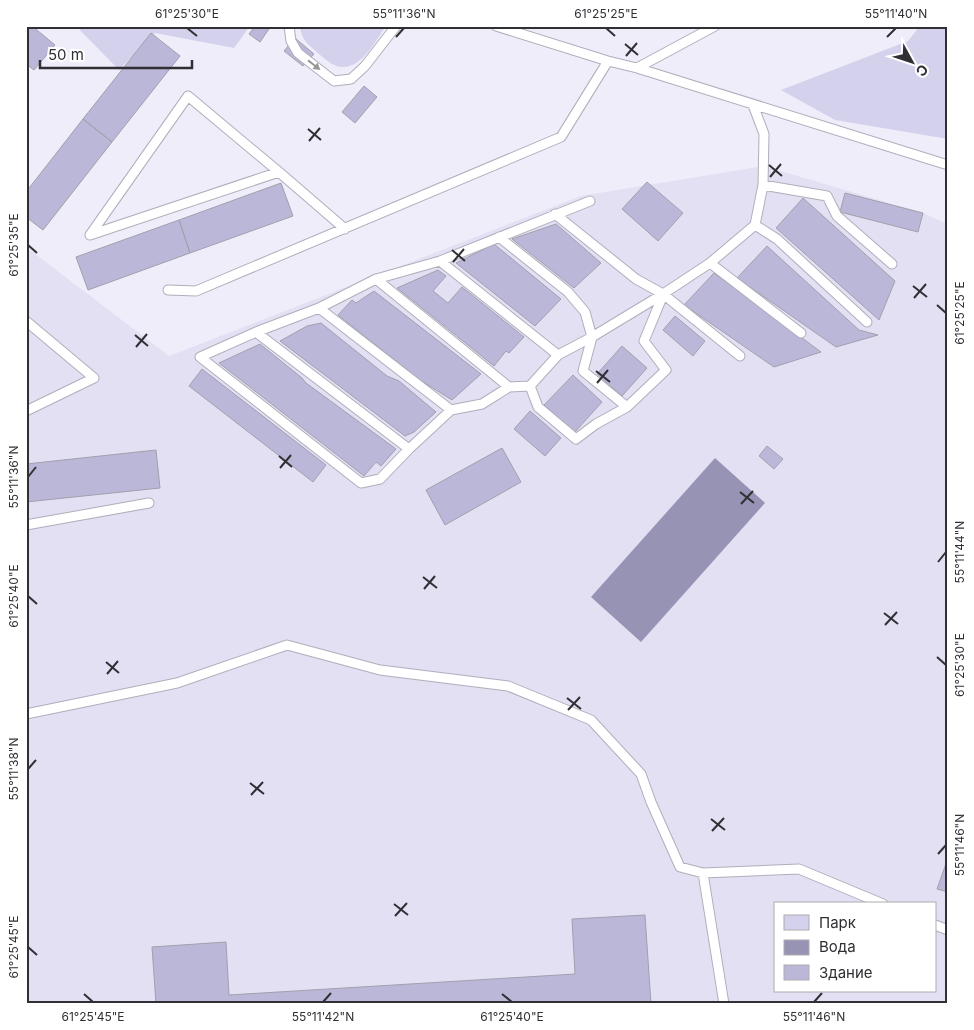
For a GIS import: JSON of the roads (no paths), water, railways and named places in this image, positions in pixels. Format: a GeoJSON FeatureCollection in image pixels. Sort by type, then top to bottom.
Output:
{"type":"FeatureCollection","features":[{"type":"Feature","properties":{"kind":"lane"},"geometry":{"type":"LineString","coordinates":[[289,26],[290,41],[298,53],[334,81],[351,79],[365,66],[396,26]]}},
{"type":"Feature","properties":{"kind":"lane"},"geometry":{"type":"LineString","coordinates":[[496,26],[948,165]]}},
{"type":"Feature","properties":{"kind":"lane"},"geometry":{"type":"LineString","coordinates":[[637,68],[715,26]]}},
{"type":"Feature","properties":{"kind":"lane"},"geometry":{"type":"LineString","coordinates":[[168,290],[196,291],[561,137],[608,61]]}},
{"type":"Feature","properties":{"kind":"lane"},"geometry":{"type":"LineString","coordinates":[[279,172],[90,235],[188,96],[279,172],[344,229]]}},
{"type":"Feature","properties":{"kind":"lane"},"geometry":{"type":"LineString","coordinates":[[590,201],[440,261],[376,279],[319,308],[256,332],[200,357],[361,483],[380,479],[451,410],[482,404],[509,387],[530,386],[558,355],[592,337],[710,263],[755,225],[763,185],[764,134],[754,105]]}},
{"type":"Feature","properties":{"kind":"lane"},"geometry":{"type":"LineString","coordinates":[[763,185],[827,196],[837,216],[892,264]]}},
{"type":"Feature","properties":{"kind":"lane"},"geometry":{"type":"LineString","coordinates":[[555,214],[636,279],[663,294],[740,356]]}},
{"type":"Feature","properties":{"kind":"lane"},"geometry":{"type":"LineString","coordinates":[[755,225],[777,239],[867,322]]}},
{"type":"Feature","properties":{"kind":"lane"},"geometry":{"type":"LineString","coordinates":[[499,237],[568,292],[585,312],[592,337],[583,371],[627,407]]}},
{"type":"Feature","properties":{"kind":"lane"},"geometry":{"type":"LineString","coordinates":[[440,261],[558,355]]}},
{"type":"Feature","properties":{"kind":"lane"},"geometry":{"type":"LineString","coordinates":[[710,263],[801,333]]}},
{"type":"Feature","properties":{"kind":"lane"},"geometry":{"type":"LineString","coordinates":[[376,279],[509,387]]}},
{"type":"Feature","properties":{"kind":"lane"},"geometry":{"type":"LineString","coordinates":[[530,386],[538,407],[576,439],[596,424],[627,407],[666,370],[644,341],[663,294]]}},
{"type":"Feature","properties":{"kind":"lane"},"geometry":{"type":"LineString","coordinates":[[319,308],[451,410]]}},
{"type":"Feature","properties":{"kind":"lane"},"geometry":{"type":"LineString","coordinates":[[26,321],[94,378],[26,411]]}},
{"type":"Feature","properties":{"kind":"lane"},"geometry":{"type":"LineString","coordinates":[[256,332],[409,449]]}},
{"type":"Feature","properties":{"kind":"lane"},"geometry":{"type":"LineString","coordinates":[[26,525],[149,503]]}},
{"type":"Feature","properties":{"kind":"lane"},"geometry":{"type":"LineString","coordinates":[[26,714],[177,683],[286,645],[380,670],[508,686],[591,720],[641,774],[651,802],[680,867],[703,873],[799,870],[878,902]]}},
{"type":"Feature","properties":{"kind":"lane"},"geometry":{"type":"LineString","coordinates":[[703,873],[724,1004]]}},
{"type":"Feature","properties":{"kind":"lane"},"geometry":{"type":"LineString","coordinates":[[936,925],[948,930]]}},
{"type":"Feature","properties":{"kind":"water"},"geometry":{"type":"Polygon","coordinates":[[[715,458],[765,503],[641,642],[591,597],[715,458]]]}}]}
